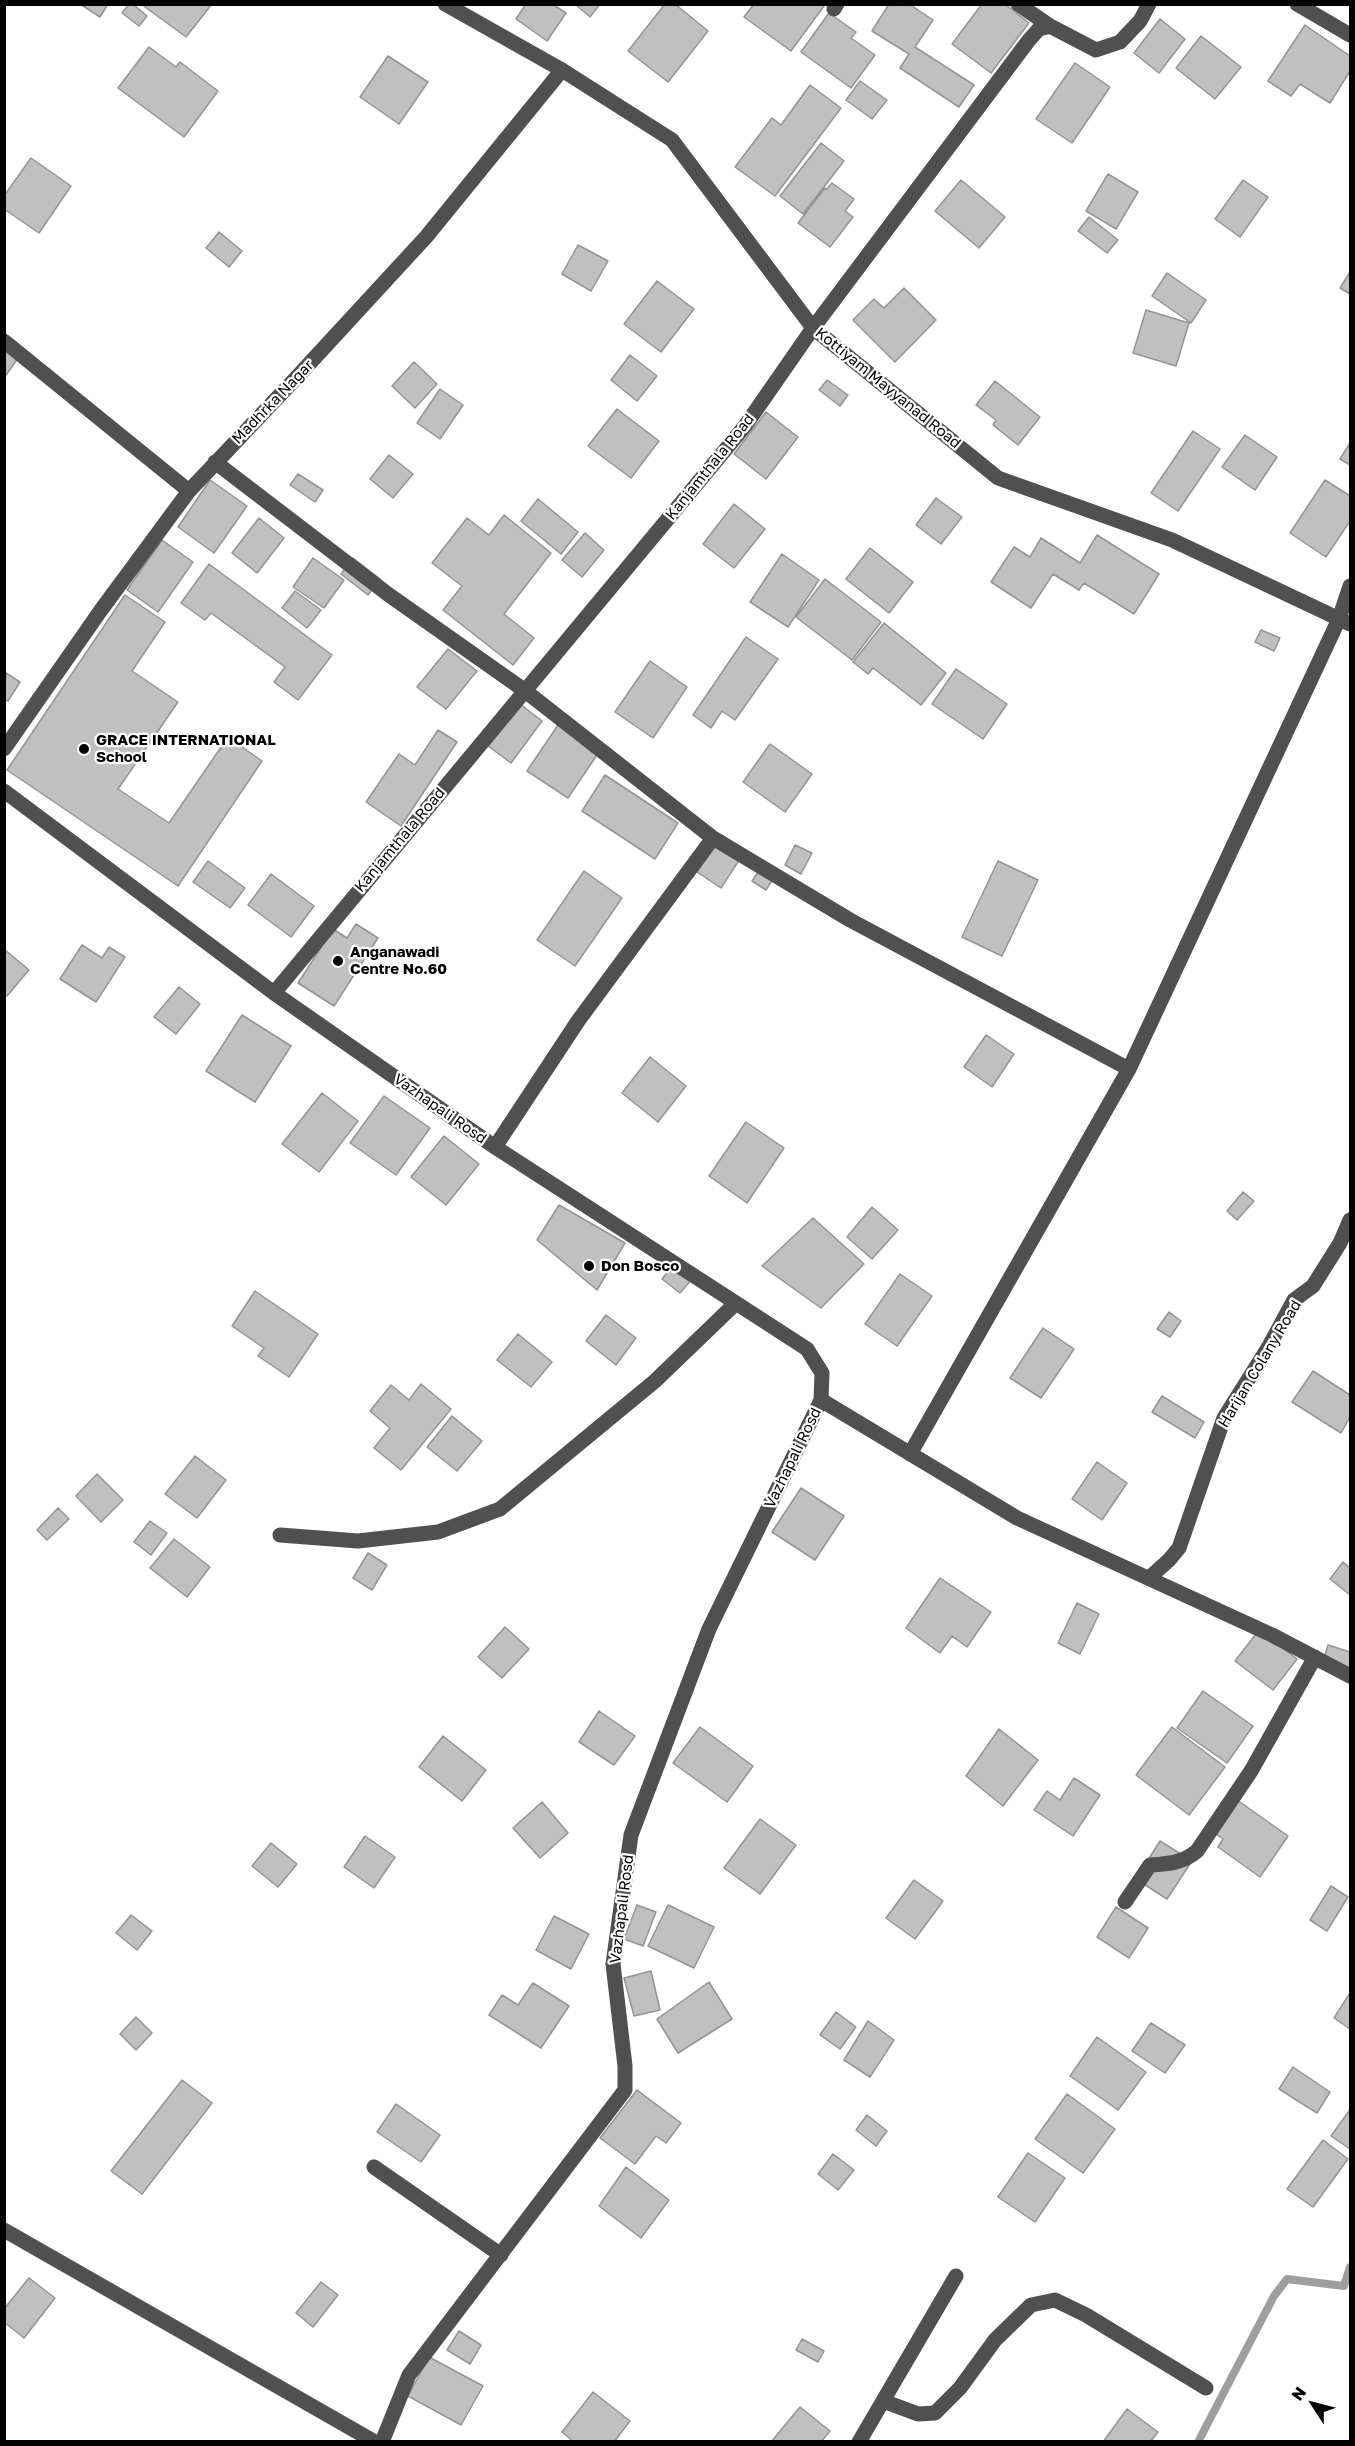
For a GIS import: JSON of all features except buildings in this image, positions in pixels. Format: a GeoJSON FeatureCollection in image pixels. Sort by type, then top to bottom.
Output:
{"type":"FeatureCollection","features":[{"type":"Feature","properties":{"kind":"street","name":"Kottiyam Mayyanad Road"},"geometry":{"type":"LineString","coordinates":[[445,4],[562,70],[672,140],[813,328],[998,478],[1172,540],[1345,622]]}},
{"type":"Feature","properties":{"kind":"street"},"geometry":{"type":"LineString","coordinates":[[1018,4],[1050,26],[1096,50],[1120,42],[1140,21],[1149,4]]}},
{"type":"Feature","properties":{"kind":"street"},"geometry":{"type":"LineString","coordinates":[[1296,4],[1350,35]]}},
{"type":"Feature","properties":{"kind":"street","name":"Kanjamthala Road"},"geometry":{"type":"LineString","coordinates":[[274,993],[746,426],[813,328],[1015,56],[1039,29],[1050,26]]}},
{"type":"Feature","properties":{"kind":"street","name":"Madhrka Nagar"},"geometry":{"type":"LineString","coordinates":[[4,749],[101,610],[189,491],[426,237],[562,70]]}},
{"type":"Feature","properties":{"kind":"street"},"geometry":{"type":"LineString","coordinates":[[4,341],[189,491]]}},
{"type":"Feature","properties":{"kind":"street"},"geometry":{"type":"LineString","coordinates":[[215,462],[389,595],[524,690],[713,838],[850,920],[1129,1069]]}},
{"type":"Feature","properties":{"kind":"street"},"geometry":{"type":"LineString","coordinates":[[910,1454],[1129,1069],[1345,622],[1350,586]]}},
{"type":"Feature","properties":{"kind":"street","name":"Vazhapali Rosd"},"geometry":{"type":"LineString","coordinates":[[4,791],[274,993],[495,1147],[807,1349],[822,1373],[821,1400],[709,1629],[632,1834],[613,1964],[625,2066],[625,2090],[409,2375],[382,2442]]}},
{"type":"Feature","properties":{"kind":"street"},"geometry":{"type":"LineString","coordinates":[[495,1147],[578,1021],[713,838]]}},
{"type":"Feature","properties":{"kind":"street","name":"Harijan Colany Road"},"geometry":{"type":"LineString","coordinates":[[1149,1578],[1179,1548],[1224,1418],[1269,1348],[1294,1300],[1314,1286],[1340,1243],[1350,1220]]}},
{"type":"Feature","properties":{"kind":"street"},"geometry":{"type":"LineString","coordinates":[[280,1535],[358,1541],[438,1532],[500,1509],[655,1381],[736,1303]]}},
{"type":"Feature","properties":{"kind":"street"},"geometry":{"type":"LineString","coordinates":[[821,1400],[1017,1518],[1272,1635],[1350,1676]]}},
{"type":"Feature","properties":{"kind":"street"},"geometry":{"type":"LineString","coordinates":[[1125,1902],[1150,1865],[1174,1863],[1188,1858],[1197,1851],[1251,1771],[1315,1657]]}},
{"type":"Feature","properties":{"kind":"street"},"geometry":{"type":"LineString","coordinates":[[374,2168],[501,2255]]}},
{"type":"Feature","properties":{"kind":"street"},"geometry":{"type":"LineString","coordinates":[[4,2229],[375,2442]]}},
{"type":"Feature","properties":{"kind":"street"},"geometry":{"type":"LineString","coordinates":[[859,2442],[956,2276]]}},
{"type":"Feature","properties":{"kind":"street"},"geometry":{"type":"LineString","coordinates":[[883,2401],[918,2414],[935,2413],[960,2388],[994,2340],[1031,2305],[1055,2300],[1086,2315],[1206,2388]]}},
{"type":"Feature","properties":{"kind":"waterway"},"geometry":{"type":"LineString","coordinates":[[1198,2442],[1274,2296],[1287,2279],[1344,2286],[1350,2267]]}},
{"type":"Feature","properties":{"kind":"place","name":"GRACE INTERNATIONAL School"},"geometry":{"type":"Point","coordinates":[84,749]}},
{"type":"Feature","properties":{"kind":"place","name":"Anganawadi Centre No.60"},"geometry":{"type":"Point","coordinates":[338,961]}},
{"type":"Feature","properties":{"kind":"place","name":"Don Bosco"},"geometry":{"type":"Point","coordinates":[589,1266]}}]}
